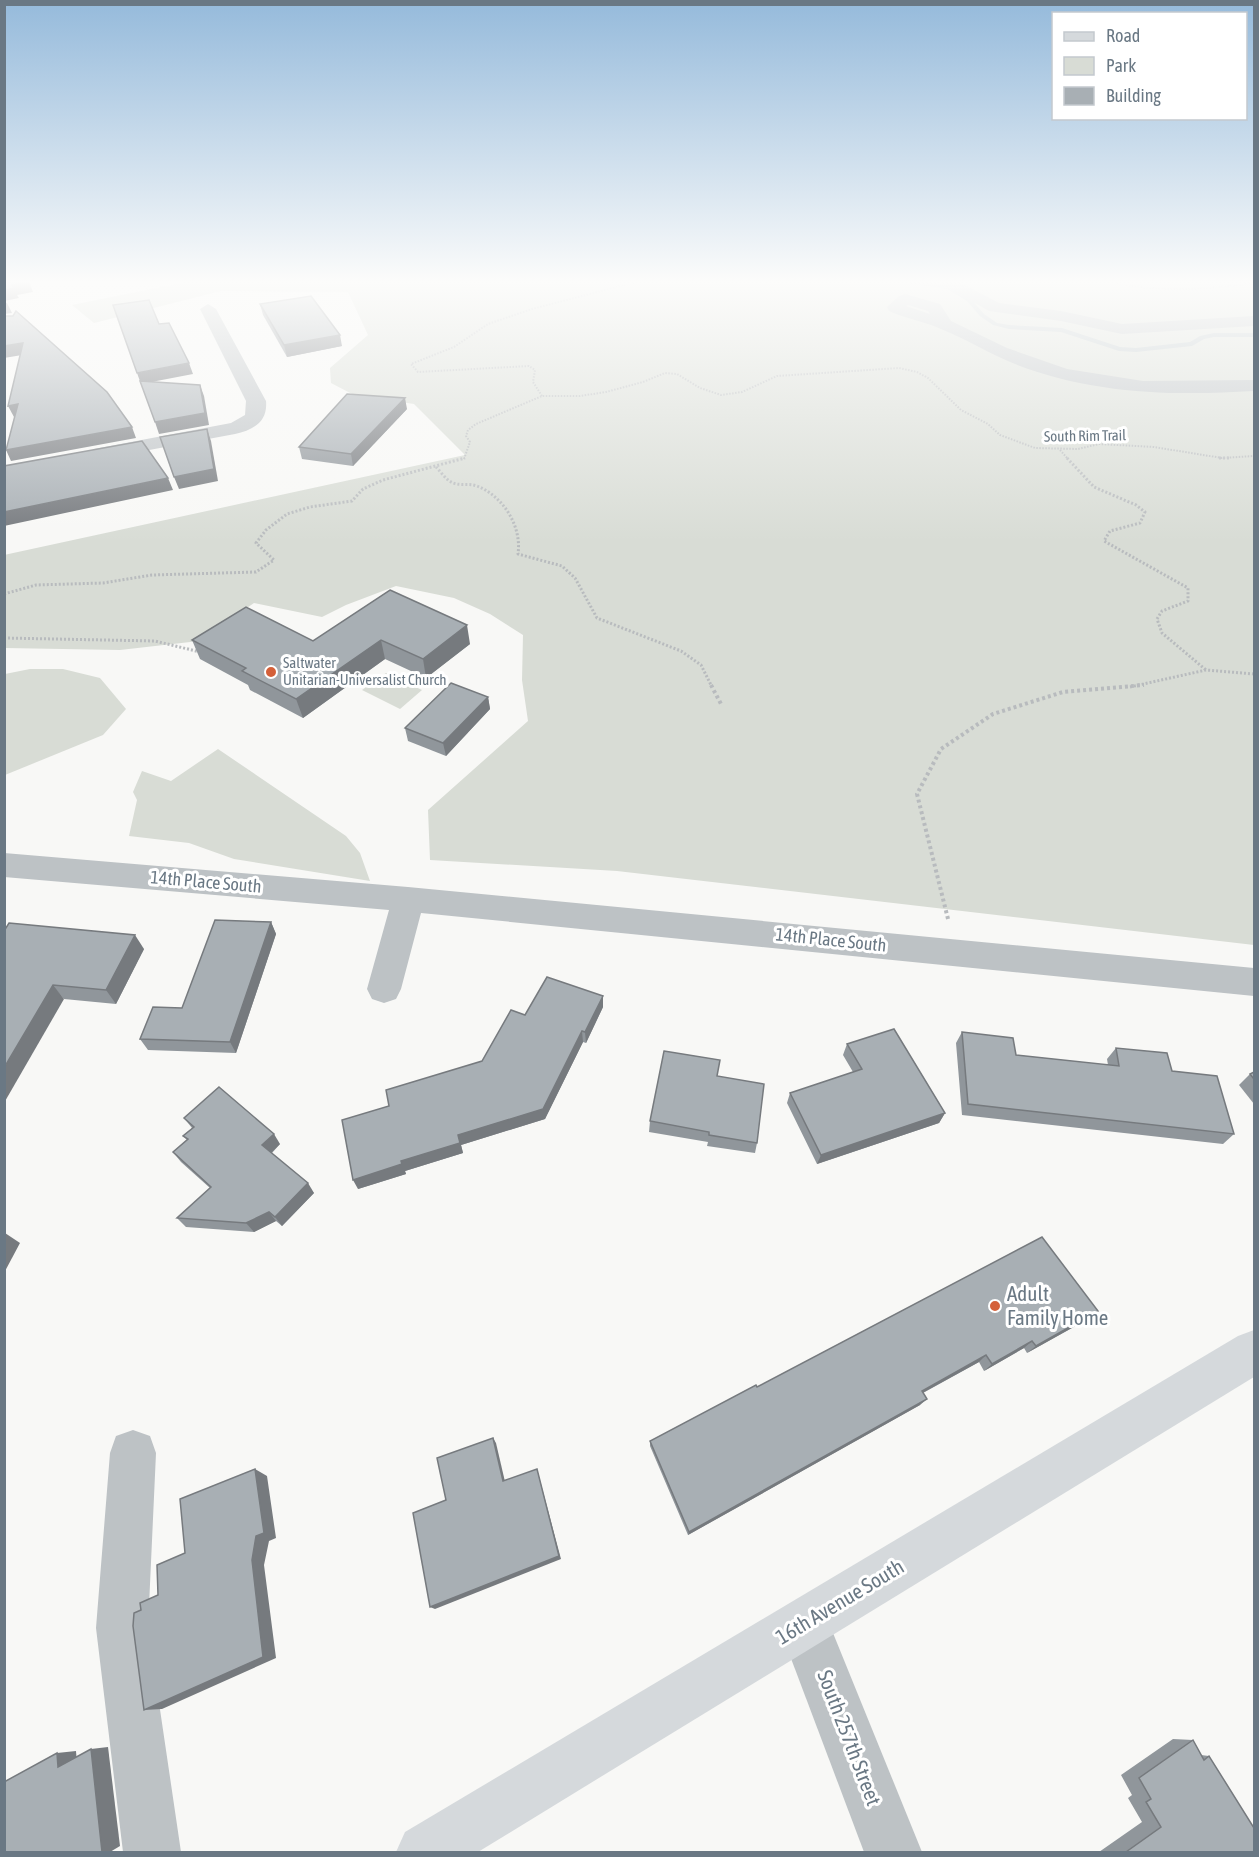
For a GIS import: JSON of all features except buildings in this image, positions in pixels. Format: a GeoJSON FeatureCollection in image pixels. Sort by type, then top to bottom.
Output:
{"type":"FeatureCollection","features":[{"type":"Feature","properties":{"kind":"main road","name":"16th Avenue South"},"geometry":{"type":"LineString","coordinates":[[425,1852],[1254,1352]]}},
{"type":"Feature","properties":{"kind":"street"},"geometry":{"type":"LineString","coordinates":[[87,456],[235,428],[254,419],[257,411],[256,401],[239,369]]}},
{"type":"Feature","properties":{"kind":"street"},"geometry":{"type":"LineString","coordinates":[[1049,369],[1106,383],[1176,390],[1254,386]]}},
{"type":"Feature","properties":{"kind":"street","name":"14th Place South"},"geometry":{"type":"LineString","coordinates":[[4,865],[408,899],[1254,982]]}},
{"type":"Feature","properties":{"kind":"street"},"geometry":{"type":"LineString","coordinates":[[384,989],[408,899]]}},
{"type":"Feature","properties":{"kind":"street"},"geometry":{"type":"LineString","coordinates":[[133,1453],[122,1628],[153,1852]]}},
{"type":"Feature","properties":{"kind":"street","name":"South 257th Street"},"geometry":{"type":"LineString","coordinates":[[804,1624],[893,1852]]}},
{"type":"Feature","properties":{"kind":"path"},"geometry":{"type":"LineString","coordinates":[[415,369],[418,372],[480,369]]}},
{"type":"Feature","properties":{"kind":"path"},"geometry":{"type":"LineString","coordinates":[[4,594],[36,585],[104,583],[152,575],[256,572],[274,560],[256,543],[264,530],[293,509],[352,501],[363,489],[383,480],[464,459],[470,442],[466,436],[468,430],[476,424],[542,396],[533,382],[535,370],[533,369]]}},
{"type":"Feature","properties":{"kind":"path","name":"South Rim Trail"},"geometry":{"type":"LineString","coordinates":[[542,396],[557,397],[606,392],[643,382],[665,373],[677,374],[700,388],[721,394],[742,392],[777,376],[899,369],[917,372],[928,378],[961,410],[988,424],[1000,435],[1035,448],[1078,449],[1100,444],[1154,447],[1222,458],[1254,456]]}},
{"type":"Feature","properties":{"kind":"path"},"geometry":{"type":"LineString","coordinates":[[1060,449],[1094,487],[1136,505],[1145,512],[1140,523],[1110,531],[1104,541],[1120,553],[1174,578],[1188,588],[1188,601],[1162,611],[1156,620],[1162,633],[1206,670]]}},
{"type":"Feature","properties":{"kind":"path"},"geometry":{"type":"LineString","coordinates":[[436,466],[452,483],[476,486],[507,511],[515,524],[521,543],[518,554],[562,566],[575,578],[597,618],[681,651],[701,665],[722,704]]}},
{"type":"Feature","properties":{"kind":"path"},"geometry":{"type":"LineString","coordinates":[[4,638],[155,641],[203,652]]}},
{"type":"Feature","properties":{"kind":"path"},"geometry":{"type":"LineString","coordinates":[[957,952],[917,794],[941,749],[993,714],[1063,692],[1142,686],[1206,670],[1254,674]]}},
{"type":"Feature","properties":{"kind":"green space"},"geometry":{"type":"Polygon","coordinates":[[[330,369],[1254,369],[1254,945],[617,871],[430,860],[428,810],[528,721],[522,680],[523,635],[490,614],[454,598],[396,586],[322,617],[254,603],[199,641],[120,650],[5,648],[4,555],[465,455],[414,404],[354,395],[331,383],[330,369]]]}},
{"type":"Feature","properties":{"kind":"green space"},"geometry":{"type":"Polygon","coordinates":[[[30,669],[63,669],[100,678],[126,709],[103,735],[5,775],[5,674],[30,669]]]}},
{"type":"Feature","properties":{"kind":"green space"},"geometry":{"type":"Polygon","coordinates":[[[386,673],[422,690],[400,709],[362,690],[386,673]]]}},
{"type":"Feature","properties":{"kind":"green space"},"geometry":{"type":"Polygon","coordinates":[[[218,749],[346,836],[360,853],[370,881],[234,859],[189,843],[129,836],[137,800],[133,792],[142,771],[171,781],[218,749]]]}},
{"type":"Feature","properties":{"kind":"place","name":"Saltwater Unitarian-Universalist Church"},"geometry":{"type":"Point","coordinates":[271,672]}},
{"type":"Feature","properties":{"kind":"place","name":"Adult Family Home"},"geometry":{"type":"Point","coordinates":[995,1306]}}]}
